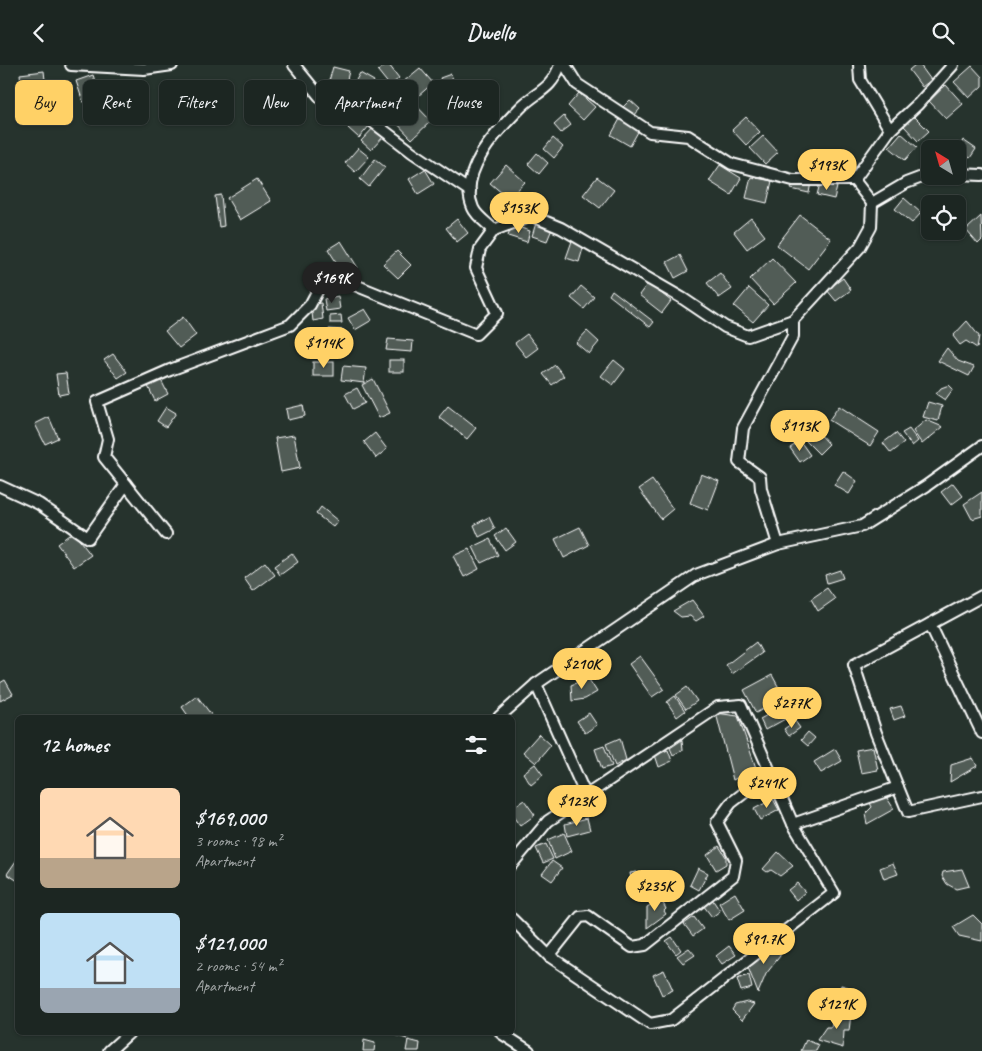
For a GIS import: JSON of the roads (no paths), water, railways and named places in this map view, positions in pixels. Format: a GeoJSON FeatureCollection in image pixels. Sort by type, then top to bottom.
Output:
{"type":"FeatureCollection","features":[{"type":"Feature","properties":{"kind":"street"},"geometry":{"type":"LineString","coordinates":[[71,65],[144,69],[172,65]]}},
{"type":"Feature","properties":{"kind":"street"},"geometry":{"type":"LineString","coordinates":[[294,65],[321,98],[365,115],[412,152],[470,191]]}},
{"type":"Feature","properties":{"kind":"street"},"geometry":{"type":"LineString","coordinates":[[494,230],[473,209],[469,183],[480,155],[522,106],[554,81],[560,65]]}},
{"type":"Feature","properties":{"kind":"street"},"geometry":{"type":"LineString","coordinates":[[565,65],[577,84],[650,132],[688,136],[732,164],[794,180],[854,180]]}},
{"type":"Feature","properties":{"kind":"street"},"geometry":{"type":"LineString","coordinates":[[859,65],[860,80],[890,131]]}},
{"type":"Feature","properties":{"kind":"street"},"geometry":{"type":"LineString","coordinates":[[854,180],[890,131],[918,104],[953,65]]}},
{"type":"Feature","properties":{"kind":"street"},"geometry":{"type":"LineString","coordinates":[[966,174],[982,175]]}},
{"type":"Feature","properties":{"kind":"street"},"geometry":{"type":"LineString","coordinates":[[872,203],[906,183],[921,177]]}},
{"type":"Feature","properties":{"kind":"street"},"geometry":{"type":"LineString","coordinates":[[166,534],[104,457],[108,439],[97,402],[170,369],[290,325],[310,305],[320,286],[345,281],[476,334],[496,313],[476,268],[480,249],[494,230],[532,217],[561,228],[682,298],[725,327],[748,336],[793,320],[860,247],[871,227],[872,203],[854,180]]}},
{"type":"Feature","properties":{"kind":"street"},"geometry":{"type":"LineString","coordinates":[[778,544],[761,489],[760,477],[739,462],[743,428],[793,336],[793,320]]}},
{"type":"Feature","properties":{"kind":"street"},"geometry":{"type":"LineString","coordinates":[[501,715],[536,683],[696,575],[778,544],[862,526],[926,486],[982,446]]}},
{"type":"Feature","properties":{"kind":"street"},"geometry":{"type":"LineString","coordinates":[[0,486],[39,504],[88,538],[126,484]]}},
{"type":"Feature","properties":{"kind":"street"},"geometry":{"type":"LineString","coordinates":[[982,596],[854,665],[876,733],[908,812],[982,796]]}},
{"type":"Feature","properties":{"kind":"street"},"geometry":{"type":"LineString","coordinates":[[930,624],[982,733]]}},
{"type":"Feature","properties":{"kind":"street"},"geometry":{"type":"LineString","coordinates":[[536,683],[586,796]]}},
{"type":"Feature","properties":{"kind":"street"},"geometry":{"type":"LineString","coordinates":[[515,861],[548,821],[718,707],[742,705],[793,824],[834,893],[671,1020],[650,1024],[549,956],[515,922]]}},
{"type":"Feature","properties":{"kind":"street"},"geometry":{"type":"LineString","coordinates":[[549,956],[580,917],[588,916],[632,947],[645,945],[733,877],[736,860],[717,822],[731,803],[770,773]]}},
{"type":"Feature","properties":{"kind":"street"},"geometry":{"type":"LineString","coordinates":[[793,824],[898,787]]}},
{"type":"Feature","properties":{"kind":"street"},"geometry":{"type":"LineString","coordinates":[[109,1051],[126,1035]]}},
{"type":"Feature","properties":{"kind":"street"},"geometry":{"type":"LineString","coordinates":[[504,1035],[529,1051]]}}]}
